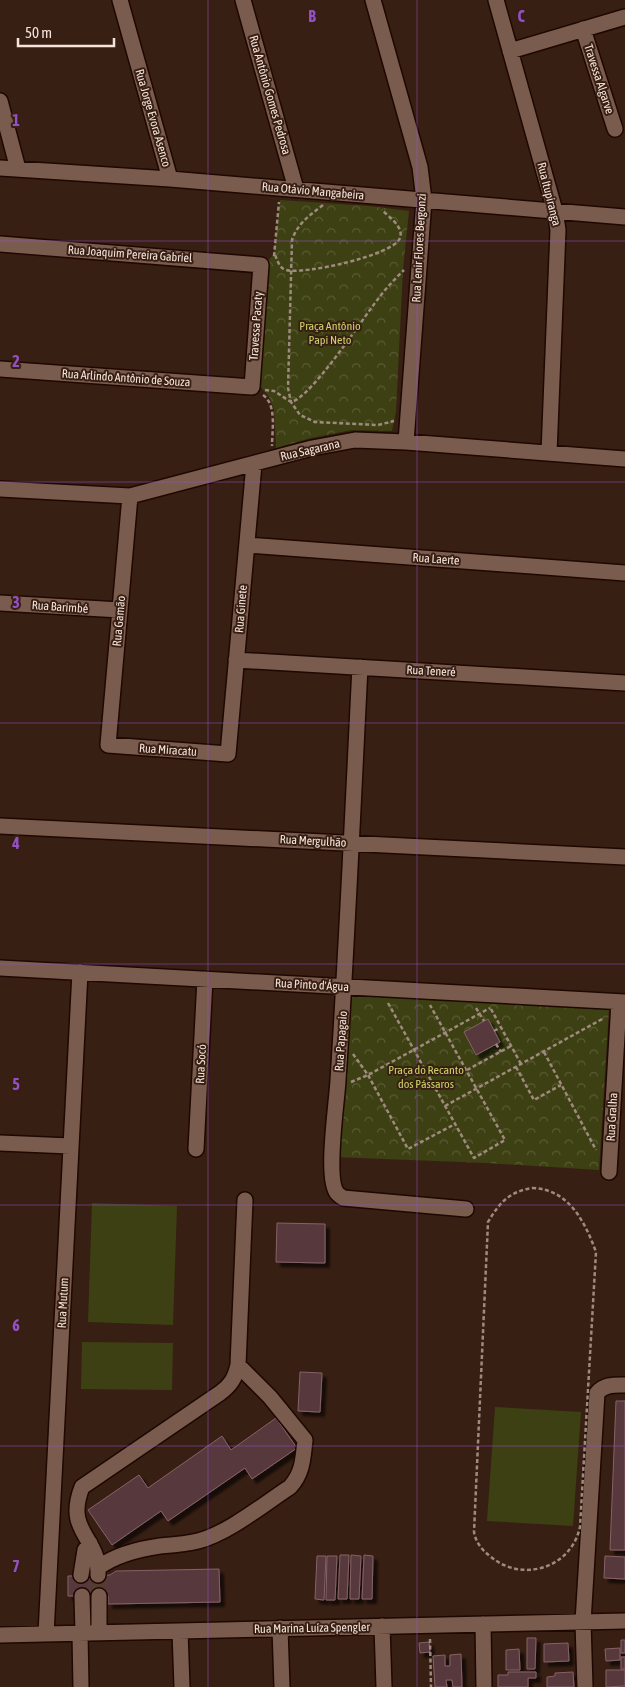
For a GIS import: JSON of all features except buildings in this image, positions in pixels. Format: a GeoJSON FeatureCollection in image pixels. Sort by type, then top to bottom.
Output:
{"type":"FeatureCollection","features":[{"type":"Feature","properties":{"kind":"street","name":"Rua Jorge Evora Asenco"},"geometry":{"type":"LineString","coordinates":[[120,0],[170,179]]}},
{"type":"Feature","properties":{"kind":"street","name":"Rua Antônio Gomes Pedrosa"},"geometry":{"type":"LineString","coordinates":[[243,0],[296,189]]}},
{"type":"Feature","properties":{"kind":"street","name":"Rua Lenir Flores Bergonzi"},"geometry":{"type":"LineString","coordinates":[[373,0],[420,167],[424,200],[406,442]]}},
{"type":"Feature","properties":{"kind":"street","name":"Rua Itupiranga"},"geometry":{"type":"LineString","coordinates":[[496,0],[555,211],[558,230],[549,454]]}},
{"type":"Feature","properties":{"kind":"street"},"geometry":{"type":"LineString","coordinates":[[510,51],[625,18]]}},
{"type":"Feature","properties":{"kind":"street","name":"Travessa Algarve"},"geometry":{"type":"LineString","coordinates":[[583,29],[615,129]]}},
{"type":"Feature","properties":{"kind":"street"},"geometry":{"type":"LineString","coordinates":[[0,101],[18,169]]}},
{"type":"Feature","properties":{"kind":"street","name":"Rua Otávio Mangabeira"},"geometry":{"type":"LineString","coordinates":[[0,168],[170,179],[625,217]]}},
{"type":"Feature","properties":{"kind":"street","name":"Rua Joaquim Pereira Gabriel"},"geometry":{"type":"LineString","coordinates":[[0,244],[261,264]]}},
{"type":"Feature","properties":{"kind":"street","name":"Travessa Pacaty"},"geometry":{"type":"LineString","coordinates":[[252,387],[261,264]]}},
{"type":"Feature","properties":{"kind":"street","name":"Rua Arlindo Antônio de Souza"},"geometry":{"type":"LineString","coordinates":[[0,369],[252,387]]}},
{"type":"Feature","properties":{"kind":"street","name":"Rua Sagarana"},"geometry":{"type":"LineString","coordinates":[[0,488],[130,496],[312,448],[354,440],[406,442],[625,460]]}},
{"type":"Feature","properties":{"kind":"street","name":"Rua Ginete"},"geometry":{"type":"LineString","coordinates":[[228,754],[254,464]]}},
{"type":"Feature","properties":{"kind":"street","name":"Rua Gamão"},"geometry":{"type":"LineString","coordinates":[[108,745],[130,496]]}},
{"type":"Feature","properties":{"kind":"street","name":"Rua Laerte"},"geometry":{"type":"LineString","coordinates":[[247,545],[625,573]]}},
{"type":"Feature","properties":{"kind":"street","name":"Rua Barimbé"},"geometry":{"type":"LineString","coordinates":[[0,603],[120,610]]}},
{"type":"Feature","properties":{"kind":"street","name":"Rua Teneré"},"geometry":{"type":"LineString","coordinates":[[236,660],[625,683]]}},
{"type":"Feature","properties":{"kind":"street","name":"Rua Papagaio"},"geometry":{"type":"LineString","coordinates":[[360,667],[344,987],[338,1087],[331,1160],[333,1184],[336,1193],[343,1198],[466,1209]]}},
{"type":"Feature","properties":{"kind":"street","name":"Rua Miracatu"},"geometry":{"type":"LineString","coordinates":[[108,745],[228,754]]}},
{"type":"Feature","properties":{"kind":"street","name":"Rua Mergulhão"},"geometry":{"type":"LineString","coordinates":[[0,826],[625,857]]}},
{"type":"Feature","properties":{"kind":"street","name":"Rua Pinto d'Água"},"geometry":{"type":"LineString","coordinates":[[0,968],[422,991],[621,1005]]}},
{"type":"Feature","properties":{"kind":"street","name":"Rua Mutum"},"geometry":{"type":"LineString","coordinates":[[46,1634],[80,972]]}},
{"type":"Feature","properties":{"kind":"street","name":"Rua Socó"},"geometry":{"type":"LineString","coordinates":[[196,1150],[205,979]]}},
{"type":"Feature","properties":{"kind":"street","name":"Rua Gralha"},"geometry":{"type":"LineString","coordinates":[[608,1172],[621,1005]]}},
{"type":"Feature","properties":{"kind":"street"},"geometry":{"type":"LineString","coordinates":[[0,1143],[70,1146]]}},
{"type":"Feature","properties":{"kind":"street"},"geometry":{"type":"LineString","coordinates":[[238,1365],[270,1397],[305,1440],[298,1479],[290,1487],[219,1533],[197,1541],[156,1547],[110,1559],[98,1571],[98,1559],[80,1527],[77,1516],[77,1499],[82,1487],[229,1386],[235,1379],[238,1365],[245,1200]]}},
{"type":"Feature","properties":{"kind":"street"},"geometry":{"type":"LineString","coordinates":[[585,1687],[583,1622],[597,1393],[607,1386],[625,1385]]}},
{"type":"Feature","properties":{"kind":"street"},"geometry":{"type":"LineString","coordinates":[[81,1575],[85,1550],[90,1543]]}},
{"type":"Feature","properties":{"kind":"street"},"geometry":{"type":"LineString","coordinates":[[82,1596],[82,1687]]}},
{"type":"Feature","properties":{"kind":"street"},"geometry":{"type":"LineString","coordinates":[[99,1596],[99,1632]]}},
{"type":"Feature","properties":{"kind":"street","name":"Rua Marina Luíza Spengler"},"geometry":{"type":"LineString","coordinates":[[0,1635],[625,1621]]}},
{"type":"Feature","properties":{"kind":"street"},"geometry":{"type":"LineString","coordinates":[[482,1624],[484,1687]]}},
{"type":"Feature","properties":{"kind":"street"},"geometry":{"type":"LineString","coordinates":[[382,1626],[384,1687]]}},
{"type":"Feature","properties":{"kind":"street"},"geometry":{"type":"LineString","coordinates":[[280,1628],[282,1687]]}},
{"type":"Feature","properties":{"kind":"street"},"geometry":{"type":"LineString","coordinates":[[180,1631],[182,1687]]}},
{"type":"Feature","properties":{"kind":"path"},"geometry":{"type":"LineString","coordinates":[[280,188],[275,255],[279,266],[285,270],[315,269],[353,261],[394,246],[400,239],[400,231],[395,222],[366,195]]}},
{"type":"Feature","properties":{"kind":"path"},"geometry":{"type":"LineString","coordinates":[[291,402],[288,388],[292,240],[295,231],[306,218],[341,193]]}},
{"type":"Feature","properties":{"kind":"path"},"geometry":{"type":"LineString","coordinates":[[261,264],[275,255]]}},
{"type":"Feature","properties":{"kind":"path"},"geometry":{"type":"LineString","coordinates":[[291,402],[301,398],[340,352],[393,281],[420,255]]}},
{"type":"Feature","properties":{"kind":"path"},"geometry":{"type":"LineString","coordinates":[[252,387],[274,391],[291,402],[300,415],[315,422],[378,426],[394,421],[408,411]]}},
{"type":"Feature","properties":{"kind":"path"},"geometry":{"type":"LineString","coordinates":[[252,387],[268,399],[272,407],[272,460]]}},
{"type":"Feature","properties":{"kind":"path"},"geometry":{"type":"LineString","coordinates":[[380,989],[474,1158],[505,1140],[422,991]]}},
{"type":"Feature","properties":{"kind":"path"},"geometry":{"type":"LineString","coordinates":[[338,1087],[368,1075],[498,1005]]}},
{"type":"Feature","properties":{"kind":"path"},"geometry":{"type":"LineString","coordinates":[[445,1106],[544,1052],[621,1005]]}},
{"type":"Feature","properties":{"kind":"path"},"geometry":{"type":"LineString","coordinates":[[490,1008],[521,1064]]}},
{"type":"Feature","properties":{"kind":"path"},"geometry":{"type":"LineString","coordinates":[[494,1031],[501,1027]]}},
{"type":"Feature","properties":{"kind":"path"},"geometry":{"type":"LineString","coordinates":[[341,1038],[368,1075],[408,1149],[455,1124]]}},
{"type":"Feature","properties":{"kind":"path"},"geometry":{"type":"LineString","coordinates":[[496,1044],[500,1052]]}},
{"type":"Feature","properties":{"kind":"path"},"geometry":{"type":"LineString","coordinates":[[467,1070],[511,1046]]}},
{"type":"Feature","properties":{"kind":"path"},"geometry":{"type":"LineString","coordinates":[[544,1052],[608,1172]]}},
{"type":"Feature","properties":{"kind":"path"},"geometry":{"type":"LineString","coordinates":[[516,1067],[534,1100],[561,1085]]}},
{"type":"Feature","properties":{"kind":"path"},"geometry":{"type":"LineString","coordinates":[[544,1188],[574,1208],[584,1224],[596,1252],[580,1527],[578,1538],[567,1552],[557,1561],[533,1570],[513,1569],[495,1561],[487,1554],[475,1540],[474,1532],[488,1222],[497,1207],[511,1194],[527,1189],[544,1188]]}},
{"type":"Feature","properties":{"kind":"path"},"geometry":{"type":"LineString","coordinates":[[430,1639],[431,1687]]}},
{"type":"Feature","properties":{"kind":"green space","name":"Praça Antônio Papi Neto"},"geometry":{"type":"Polygon","coordinates":[[[280,200],[369,206],[409,211],[403,269],[396,411],[392,431],[352,430],[311,438],[276,448],[274,409],[269,397],[256,381],[264,265],[274,254],[280,200]]]}},
{"type":"Feature","properties":{"kind":"green space","name":"Praça do Recanto dos Pássaros"},"geometry":{"type":"Polygon","coordinates":[[[347,989],[609,1009],[599,1170],[334,1157],[347,989]]]}},
{"type":"Feature","properties":{"kind":"green space"},"geometry":{"type":"Polygon","coordinates":[[[92,1203],[177,1206],[173,1325],[88,1322],[92,1203]]]}},
{"type":"Feature","properties":{"kind":"green space"},"geometry":{"type":"Polygon","coordinates":[[[82,1342],[173,1343],[172,1390],[81,1389],[82,1342]]]}},
{"type":"Feature","properties":{"kind":"green space"},"geometry":{"type":"Polygon","coordinates":[[[495,1407],[581,1412],[573,1526],[487,1521],[495,1407]]]}},
{"type":"Feature","properties":{"kind":"tunnel"},"geometry":{"type":"LineString","coordinates":[[98,1575],[99,1596]]}}]}
